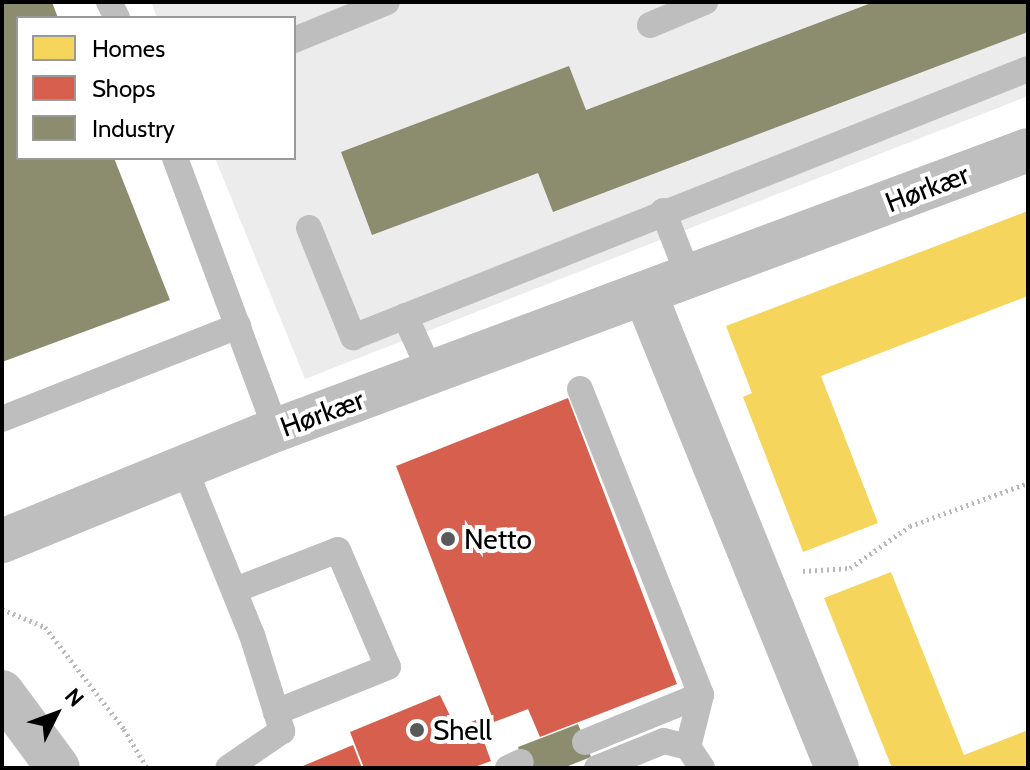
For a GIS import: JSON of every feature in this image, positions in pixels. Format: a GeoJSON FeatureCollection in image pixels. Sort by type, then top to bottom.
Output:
{"type":"FeatureCollection","features":[{"type":"Feature","properties":{"kind":"street","name":"Hørkær"},"geometry":{"type":"LineString","coordinates":[[2,541],[276,430],[1028,150]]}},
{"type":"Feature","properties":{"kind":"street"},"geometry":{"type":"LineString","coordinates":[[645,294],[837,768]]}},
{"type":"Feature","properties":{"kind":"street"},"geometry":{"type":"LineString","coordinates":[[2,692],[58,768]]}},
{"type":"Feature","properties":{"kind":"lane"},"geometry":{"type":"LineString","coordinates":[[296,39],[387,2]]}},
{"type":"Feature","properties":{"kind":"lane"},"geometry":{"type":"LineString","coordinates":[[650,25],[705,2]]}},
{"type":"Feature","properties":{"kind":"lane"},"geometry":{"type":"LineString","coordinates":[[309,228],[353,337],[663,211],[1028,69]]}},
{"type":"Feature","properties":{"kind":"lane"},"geometry":{"type":"LineString","coordinates":[[176,160],[276,430]]}},
{"type":"Feature","properties":{"kind":"lane"},"geometry":{"type":"LineString","coordinates":[[663,211],[689,277]]}},
{"type":"Feature","properties":{"kind":"lane"},"geometry":{"type":"LineString","coordinates":[[405,316],[431,373]]}},
{"type":"Feature","properties":{"kind":"lane"},"geometry":{"type":"LineString","coordinates":[[2,419],[238,326]]}},
{"type":"Feature","properties":{"kind":"lane"},"geometry":{"type":"LineString","coordinates":[[580,389],[701,695],[695,757],[664,741],[597,768]]}},
{"type":"Feature","properties":{"kind":"lane"},"geometry":{"type":"LineString","coordinates":[[184,467],[235,590],[282,731],[228,768]]}},
{"type":"Feature","properties":{"kind":"lane"},"geometry":{"type":"LineString","coordinates":[[235,590],[338,550],[388,667],[276,712]]}},
{"type":"Feature","properties":{"kind":"lane"},"geometry":{"type":"LineString","coordinates":[[585,742],[701,695]]}},
{"type":"Feature","properties":{"kind":"path"},"geometry":{"type":"LineString","coordinates":[[758,573],[850,568],[910,526],[1028,483]]}},
{"type":"Feature","properties":{"kind":"path"},"geometry":{"type":"LineString","coordinates":[[2,609],[45,627],[124,729],[147,768]]}},
{"type":"Feature","properties":{"kind":"shaded area"},"geometry":{"type":"Polygon","coordinates":[[[151,2],[1028,2],[1028,96],[305,379],[216,160],[296,160],[296,16],[156,16],[151,2]]]}},
{"type":"Feature","properties":{"kind":"building: Homes"},"geometry":{"type":"Polygon","coordinates":[[[1028,211],[1028,296],[821,376],[878,523],[803,552],[743,397],[752,393],[726,326],[1028,211]]]}},
{"type":"Feature","properties":{"kind":"building: Homes"},"geometry":{"type":"Polygon","coordinates":[[[891,572],[964,755],[1028,730],[1028,768],[892,768],[824,598],[891,572]]]}},
{"type":"Feature","properties":{"kind":"building: Shops"},"geometry":{"type":"Polygon","coordinates":[[[568,398],[677,684],[540,737],[528,709],[494,722],[396,466],[568,398]]]}},
{"type":"Feature","properties":{"kind":"building: Shops","name":"Shell"},"geometry":{"type":"Polygon","coordinates":[[[440,695],[456,728],[476,720],[491,761],[472,768],[364,768],[350,732],[440,695]]]}},
{"type":"Feature","properties":{"kind":"building: Shops"},"geometry":{"type":"Polygon","coordinates":[[[353,745],[362,768],[298,768],[353,745]]]}},
{"type":"Feature","properties":{"kind":"building: Industry"},"geometry":{"type":"Polygon","coordinates":[[[2,2],[52,2],[57,16],[16,16],[16,160],[115,160],[170,300],[2,362],[2,2]]]}},
{"type":"Feature","properties":{"kind":"building: Industry"},"geometry":{"type":"Polygon","coordinates":[[[874,2],[1028,2],[1028,32],[553,212],[538,173],[372,235],[341,152],[569,66],[586,110],[874,2]]]}},
{"type":"Feature","properties":{"kind":"building: Industry"},"geometry":{"type":"Polygon","coordinates":[[[578,724],[591,757],[563,768],[525,768],[518,747],[578,724]]]}},
{"type":"Feature","properties":{"kind":"place","name":"Netto"},"geometry":{"type":"Point","coordinates":[448,539]}},
{"type":"Feature","properties":{"kind":"place","name":"Shell"},"geometry":{"type":"Point","coordinates":[417,730]}}]}
